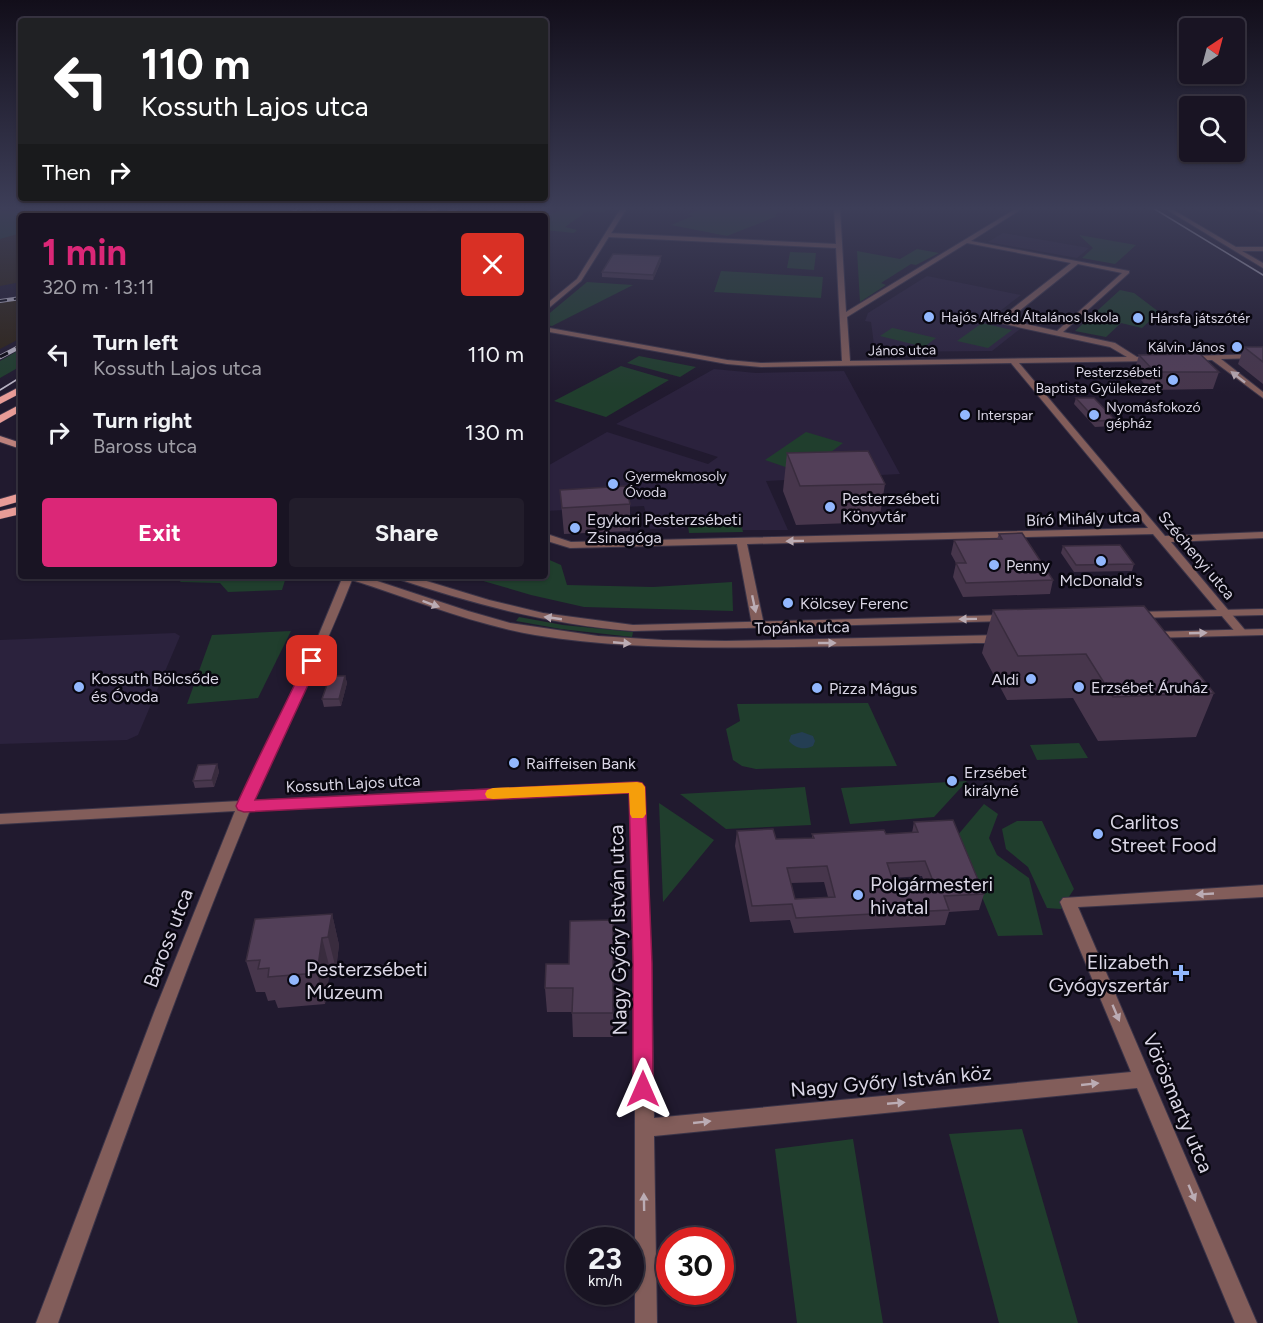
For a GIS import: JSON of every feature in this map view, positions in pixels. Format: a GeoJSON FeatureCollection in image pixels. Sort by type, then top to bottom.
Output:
{"type":"FeatureCollection","features":[{"type":"Feature","properties":{"kind":"main road"},"geometry":{"type":"LineString","coordinates":[[1,401],[18,391]]}},
{"type":"Feature","properties":{"kind":"main road"},"geometry":{"type":"LineString","coordinates":[[1,401],[18,396]]}},
{"type":"Feature","properties":{"kind":"main road"},"geometry":{"type":"LineString","coordinates":[[0,420],[18,409]]}},
{"type":"Feature","properties":{"kind":"main road"},"geometry":{"type":"LineString","coordinates":[[0,425],[18,419]]}},
{"type":"Feature","properties":{"kind":"main road"},"geometry":{"type":"LineString","coordinates":[[0,439],[18,445]]}},
{"type":"Feature","properties":{"kind":"main road"},"geometry":{"type":"LineString","coordinates":[[0,503],[18,498]]}},
{"type":"Feature","properties":{"kind":"main road"},"geometry":{"type":"LineString","coordinates":[[0,515],[18,511]]}},
{"type":"Feature","properties":{"kind":"street"},"geometry":{"type":"LineString","coordinates":[[548,307],[579,280],[586,270]]}},
{"type":"Feature","properties":{"kind":"street"},"geometry":{"type":"LineString","coordinates":[[841,270],[846,364]]}},
{"type":"Feature","properties":{"kind":"street"},"geometry":{"type":"LineString","coordinates":[[844,316],[917,270]]}},
{"type":"Feature","properties":{"kind":"street"},"geometry":{"type":"LineString","coordinates":[[1067,270],[1002,321],[1112,345],[1135,359]]}},
{"type":"Feature","properties":{"kind":"street"},"geometry":{"type":"LineString","coordinates":[[1058,333],[1127,272],[1116,270]]}},
{"type":"Feature","properties":{"kind":"street","name":"János utca"},"geometry":{"type":"LineString","coordinates":[[548,330],[727,362],[761,365],[1157,358]]}},
{"type":"Feature","properties":{"kind":"street"},"geometry":{"type":"LineString","coordinates":[[1180,358],[1263,356]]}},
{"type":"Feature","properties":{"kind":"street"},"geometry":{"type":"LineString","coordinates":[[1213,357],[1263,396]]}},
{"type":"Feature","properties":{"kind":"street","name":"Széchenyi utca"},"geometry":{"type":"LineString","coordinates":[[1013,362],[1241,632]]}},
{"type":"Feature","properties":{"kind":"street","name":"Bíró Mihály utca"},"geometry":{"type":"LineString","coordinates":[[548,537],[570,545],[1263,535]]}},
{"type":"Feature","properties":{"kind":"street"},"geometry":{"type":"LineString","coordinates":[[742,543],[758,625]]}},
{"type":"Feature","properties":{"kind":"street","name":"Baross utca"},"geometry":{"type":"LineString","coordinates":[[47,1323],[191,937],[267,753],[304,680],[348,579]]}},
{"type":"Feature","properties":{"kind":"street","name":"Topánka utca"},"geometry":{"type":"LineString","coordinates":[[358,579],[486,621],[532,631],[624,644],[880,643],[1016,639]]}},
{"type":"Feature","properties":{"kind":"street","name":"Topánka utca"},"geometry":{"type":"LineString","coordinates":[[409,579],[510,610],[590,623],[633,627],[1020,618]]}},
{"type":"Feature","properties":{"kind":"street"},"geometry":{"type":"LineString","coordinates":[[1123,615],[1263,612]]}},
{"type":"Feature","properties":{"kind":"street"},"geometry":{"type":"LineString","coordinates":[[1134,635],[1263,632]]}},
{"type":"Feature","properties":{"kind":"street","name":"Kossuth Lajos utca"},"geometry":{"type":"LineString","coordinates":[[0,819],[637,787]]}},
{"type":"Feature","properties":{"kind":"street","name":"Nagy Győry István utca"},"geometry":{"type":"LineString","coordinates":[[637,787],[642,963],[646,1323]]}},
{"type":"Feature","properties":{"kind":"street","name":"Vörösmarty utca"},"geometry":{"type":"LineString","coordinates":[[1246,1323],[1068,902],[1263,891]]}},
{"type":"Feature","properties":{"kind":"street","name":"Nagy Győry István köz"},"geometry":{"type":"LineString","coordinates":[[643,1128],[1144,1079]]}},
{"type":"Feature","properties":{"kind":"shaded area"},"geometry":{"type":"Polygon","coordinates":[[[0,270],[18,270],[18,283],[0,286],[0,270]]]}},
{"type":"Feature","properties":{"kind":"shaded area","name":"Hajós Alfréd Általános Iskola"},"geometry":{"type":"Polygon","coordinates":[[[927,276],[1021,295],[987,321],[1020,329],[992,351],[875,352],[871,322],[865,321],[868,313],[927,276]]]}},
{"type":"Feature","properties":{"kind":"shaded area"},"geometry":{"type":"Polygon","coordinates":[[[18,300],[18,340],[0,349],[0,303],[18,300]]]}},
{"type":"Feature","properties":{"kind":"shaded area"},"geometry":{"type":"Polygon","coordinates":[[[714,369],[756,373],[844,371],[900,474],[766,481],[788,530],[742,530],[740,524],[688,525],[688,528],[650,529],[644,506],[548,511],[548,466],[607,432],[708,464],[718,457],[616,424],[714,369]]]}},
{"type":"Feature","properties":{"kind":"shaded area","name":"Kossuth Bölcsőde és Óvoda"},"geometry":{"type":"Polygon","coordinates":[[[175,633],[180,636],[138,735],[127,740],[0,744],[0,640],[175,633]]]}},
{"type":"Feature","properties":{"kind":"green space"},"geometry":{"type":"Polygon","coordinates":[[[858,270],[902,270],[881,283],[886,285],[860,302],[858,270]]]}},
{"type":"Feature","properties":{"kind":"green space"},"geometry":{"type":"Polygon","coordinates":[[[721,271],[823,277],[821,298],[714,292],[721,271]]]}},
{"type":"Feature","properties":{"kind":"green space"},"geometry":{"type":"Polygon","coordinates":[[[587,282],[633,285],[552,326],[548,325],[548,314],[587,282]]]}},
{"type":"Feature","properties":{"kind":"green space"},"geometry":{"type":"Polygon","coordinates":[[[1120,290],[1134,293],[1159,312],[1142,328],[1121,323],[1106,337],[1075,331],[1120,290]]]}},
{"type":"Feature","properties":{"kind":"green space"},"geometry":{"type":"Polygon","coordinates":[[[982,323],[1012,330],[988,348],[957,341],[982,323]]]}},
{"type":"Feature","properties":{"kind":"green space"},"geometry":{"type":"Polygon","coordinates":[[[892,328],[936,338],[924,347],[880,336],[892,328]]]}},
{"type":"Feature","properties":{"kind":"green space"},"geometry":{"type":"Polygon","coordinates":[[[18,351],[18,368],[0,378],[0,361],[18,351]]]}},
{"type":"Feature","properties":{"kind":"green space"},"geometry":{"type":"Polygon","coordinates":[[[639,356],[696,367],[680,377],[627,363],[639,356]]]}},
{"type":"Feature","properties":{"kind":"green space"},"geometry":{"type":"Polygon","coordinates":[[[621,366],[669,380],[606,417],[554,401],[621,366]]]}},
{"type":"Feature","properties":{"kind":"green space"},"geometry":{"type":"Polygon","coordinates":[[[806,432],[843,443],[803,473],[765,460],[806,432]]]}},
{"type":"Feature","properties":{"kind":"green space"},"geometry":{"type":"Polygon","coordinates":[[[741,524],[743,532],[689,533],[688,525],[741,524]]]}},
{"type":"Feature","properties":{"kind":"green space"},"geometry":{"type":"Polygon","coordinates":[[[548,559],[561,565],[567,585],[653,587],[732,582],[733,611],[584,607],[476,579],[548,579],[548,559]]]}},
{"type":"Feature","properties":{"kind":"green space"},"geometry":{"type":"Polygon","coordinates":[[[182,579],[285,579],[282,590],[228,592],[220,583],[180,582],[182,579]]]}},
{"type":"Feature","properties":{"kind":"green space"},"geometry":{"type":"Polygon","coordinates":[[[519,617],[563,625],[633,632],[632,637],[561,629],[516,621],[519,617]]]}},
{"type":"Feature","properties":{"kind":"green space"},"geometry":{"type":"Polygon","coordinates":[[[291,631],[258,698],[187,704],[212,635],[291,631]]]}},
{"type":"Feature","properties":{"kind":"green space"},"geometry":{"type":"Polygon","coordinates":[[[868,703],[897,766],[756,769],[742,766],[733,760],[726,729],[740,721],[737,704],[868,703]]]}},
{"type":"Feature","properties":{"kind":"green space"},"geometry":{"type":"Polygon","coordinates":[[[1079,743],[1088,758],[1037,760],[1030,745],[1079,743]]]}},
{"type":"Feature","properties":{"kind":"green space"},"geometry":{"type":"Polygon","coordinates":[[[967,781],[934,817],[850,824],[841,788],[967,781]]]}},
{"type":"Feature","properties":{"kind":"green space"},"geometry":{"type":"Polygon","coordinates":[[[805,787],[811,825],[726,829],[680,794],[805,787]]]}},
{"type":"Feature","properties":{"kind":"green space"},"geometry":{"type":"Polygon","coordinates":[[[659,803],[714,840],[663,902],[659,803]]]}},
{"type":"Feature","properties":{"kind":"green space"},"geometry":{"type":"Polygon","coordinates":[[[984,804],[998,814],[989,838],[997,855],[1029,878],[1043,935],[998,936],[957,836],[984,804]]]}},
{"type":"Feature","properties":{"kind":"green space"},"geometry":{"type":"Polygon","coordinates":[[[1017,821],[1042,821],[1074,889],[1061,909],[1047,908],[1028,867],[1006,849],[1002,829],[1017,821]]]}},
{"type":"Feature","properties":{"kind":"green space"},"geometry":{"type":"Polygon","coordinates":[[[1022,1129],[1078,1323],[999,1323],[949,1134],[1022,1129]]]}},
{"type":"Feature","properties":{"kind":"green space"},"geometry":{"type":"Polygon","coordinates":[[[853,1139],[883,1323],[797,1323],[775,1149],[853,1139]]]}},
{"type":"Feature","properties":{"kind":"water"},"geometry":{"type":"Polygon","coordinates":[[[802,732],[813,736],[815,741],[813,746],[800,748],[789,741],[791,735],[802,732]]]}},
{"type":"Feature","properties":{"kind":"building"},"geometry":{"type":"Polygon","coordinates":[[[603,270],[655,270],[653,275],[602,272],[603,270]]]}},
{"type":"Feature","properties":{"kind":"building"},"geometry":{"type":"Polygon","coordinates":[[[1244,347],[1263,347],[1263,362],[1244,347]]]}},
{"type":"Feature","properties":{"kind":"building"},"geometry":{"type":"Polygon","coordinates":[[[1200,354],[1219,372],[1155,372],[1139,355],[1200,354]]]}},
{"type":"Feature","properties":{"kind":"building"},"geometry":{"type":"Polygon","coordinates":[[[1076,398],[1094,398],[1115,420],[1097,421],[1076,398]]]}},
{"type":"Feature","properties":{"kind":"building"},"geometry":{"type":"Polygon","coordinates":[[[868,451],[885,484],[800,486],[787,453],[868,451]]]}},
{"type":"Feature","properties":{"kind":"building"},"geometry":{"type":"Polygon","coordinates":[[[626,486],[630,504],[562,508],[560,490],[626,486]]]}},
{"type":"Feature","properties":{"kind":"building","name":"Penny"},"geometry":{"type":"Polygon","coordinates":[[[1022,533],[1053,580],[966,583],[956,563],[966,563],[954,540],[1002,539],[999,534],[1022,533]]]}},
{"type":"Feature","properties":{"kind":"building"},"geometry":{"type":"Polygon","coordinates":[[[1120,545],[1134,564],[1076,565],[1063,546],[1120,545]]]}},
{"type":"Feature","properties":{"kind":"building"},"geometry":{"type":"Polygon","coordinates":[[[1144,606],[1214,693],[1113,697],[1086,654],[1018,656],[993,610],[1144,606]]]}},
{"type":"Feature","properties":{"kind":"building"},"geometry":{"type":"Polygon","coordinates":[[[330,676],[345,676],[339,699],[322,699],[330,676]]]}},
{"type":"Feature","properties":{"kind":"building"},"geometry":{"type":"Polygon","coordinates":[[[217,764],[212,780],[193,781],[198,765],[217,764]]]}},
{"type":"Feature","properties":{"kind":"building","name":"Polgármesteri hivatal"},"geometry":{"type":"Polygon","coordinates":[[[953,820],[984,894],[944,896],[949,910],[796,918],[792,904],[752,906],[737,831],[773,829],[776,839],[814,838],[812,834],[884,830],[886,834],[918,832],[914,822],[953,820]],[[925,861],[887,863],[897,893],[937,891],[925,861]],[[827,866],[787,868],[795,899],[835,897],[827,866]]]}},
{"type":"Feature","properties":{"kind":"building"},"geometry":{"type":"Polygon","coordinates":[[[332,914],[328,937],[322,938],[317,973],[268,977],[269,968],[258,969],[260,960],[246,961],[255,919],[332,914]]]}},
{"type":"Feature","properties":{"kind":"building"},"geometry":{"type":"Polygon","coordinates":[[[613,920],[613,1013],[572,1013],[573,988],[545,988],[546,964],[569,964],[570,921],[613,920]]]}},
{"type":"Feature","properties":{"kind":"tram line"},"geometry":{"type":"LineString","coordinates":[[1254,270],[1263,275]]}},
{"type":"Feature","properties":{"kind":"tram line"},"geometry":{"type":"LineString","coordinates":[[0,390],[18,379]]}},
{"type":"Feature","properties":{"kind":"railway"},"geometry":{"type":"LineString","coordinates":[[0,301],[18,298]]}},
{"type":"Feature","properties":{"kind":"railway"},"geometry":{"type":"LineString","coordinates":[[0,357],[18,348]]}},
{"type":"Feature","properties":{"kind":"slow traffic"},"geometry":{"type":"LineString","coordinates":[[493,794],[637,787],[638,814]]}},
{"type":"Feature","properties":{"kind":"place","name":"Hajós Alfréd Általános Iskola"},"geometry":{"type":"Point","coordinates":[929,317]}},
{"type":"Feature","properties":{"kind":"place","name":"Hársfa játszótér"},"geometry":{"type":"Point","coordinates":[1138,318]}},
{"type":"Feature","properties":{"kind":"place","name":"Kálvin János"},"geometry":{"type":"Point","coordinates":[1237,347]}},
{"type":"Feature","properties":{"kind":"place","name":"Pesterzsébeti Baptista Gyülekezet"},"geometry":{"type":"Point","coordinates":[1173,380]}},
{"type":"Feature","properties":{"kind":"place","name":"Interspar"},"geometry":{"type":"Point","coordinates":[965,415]}},
{"type":"Feature","properties":{"kind":"place","name":"Nyomásfokozó gépház"},"geometry":{"type":"Point","coordinates":[1094,415]}},
{"type":"Feature","properties":{"kind":"place","name":"Gyermekmosoly Óvoda"},"geometry":{"type":"Point","coordinates":[613,484]}},
{"type":"Feature","properties":{"kind":"place","name":"Pesterzsébeti Könyvtár"},"geometry":{"type":"Point","coordinates":[830,507]}},
{"type":"Feature","properties":{"kind":"place","name":"Egykori Pesterzsébeti Zsinagóga"},"geometry":{"type":"Point","coordinates":[575,528]}},
{"type":"Feature","properties":{"kind":"place","name":"McDonald's"},"geometry":{"type":"Point","coordinates":[1101,561]}},
{"type":"Feature","properties":{"kind":"place","name":"Penny"},"geometry":{"type":"Point","coordinates":[994,565]}},
{"type":"Feature","properties":{"kind":"place","name":"Kölcsey Ferenc"},"geometry":{"type":"Point","coordinates":[788,603]}},
{"type":"Feature","properties":{"kind":"place","name":"Aldi"},"geometry":{"type":"Point","coordinates":[1031,679]}},
{"type":"Feature","properties":{"kind":"place","name":"Kossuth Bölcsőde és Óvoda"},"geometry":{"type":"Point","coordinates":[79,687]}},
{"type":"Feature","properties":{"kind":"place","name":"Erzsébet Áruház"},"geometry":{"type":"Point","coordinates":[1079,687]}},
{"type":"Feature","properties":{"kind":"place","name":"Pizza Mágus"},"geometry":{"type":"Point","coordinates":[817,688]}},
{"type":"Feature","properties":{"kind":"place","name":"Raiffeisen Bank"},"geometry":{"type":"Point","coordinates":[514,763]}},
{"type":"Feature","properties":{"kind":"place","name":"Erzsébet királyné"},"geometry":{"type":"Point","coordinates":[952,781]}},
{"type":"Feature","properties":{"kind":"place","name":"Carlitos Street Food"},"geometry":{"type":"Point","coordinates":[1098,834]}},
{"type":"Feature","properties":{"kind":"place","name":"Polgármesteri hivatal"},"geometry":{"type":"Point","coordinates":[858,895]}},
{"type":"Feature","properties":{"kind":"place","name":"Elizabeth Gyógyszertár"},"geometry":{"type":"Point","coordinates":[1181,973]}},
{"type":"Feature","properties":{"kind":"place","name":"Pesterzsébeti Múzeum"},"geometry":{"type":"Point","coordinates":[294,980]}},
{"type":"Feature","properties":{"kind":"route"},"geometry":{"type":"LineString","coordinates":[[312,661],[244,806],[637,787],[643,1089]]}}]}
